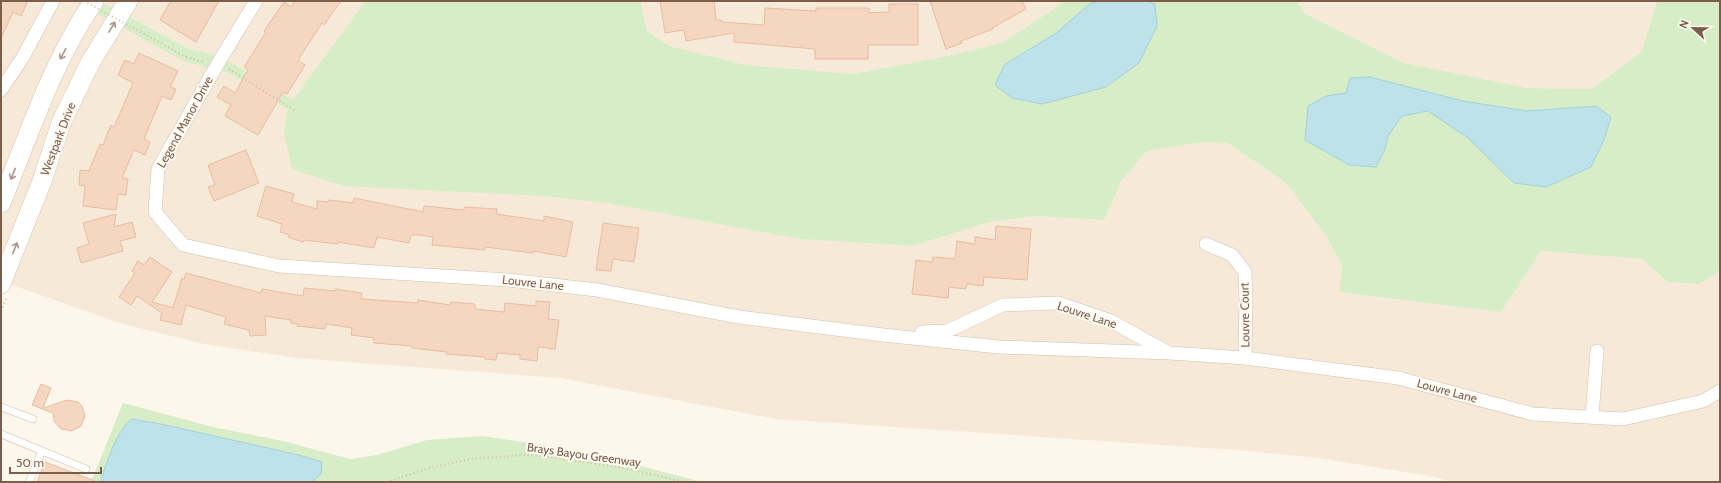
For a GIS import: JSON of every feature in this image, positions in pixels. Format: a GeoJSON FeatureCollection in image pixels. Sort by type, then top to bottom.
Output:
{"type":"FeatureCollection","features":[{"type":"Feature","properties":{"kind":"main road"},"geometry":{"type":"LineString","coordinates":[[1,203],[59,61],[81,19],[94,1]]}},
{"type":"Feature","properties":{"kind":"main road","name":"Westpark Drive"},"geometry":{"type":"LineString","coordinates":[[1,284],[42,181],[62,123],[90,63],[128,1]]}},
{"type":"Feature","properties":{"kind":"street"},"geometry":{"type":"LineString","coordinates":[[1,90],[23,57],[53,1]]}},
{"type":"Feature","properties":{"kind":"street","name":"Legend Manor Drive"},"geometry":{"type":"LineString","coordinates":[[183,245],[155,212],[158,169],[217,65],[256,1]]}},
{"type":"Feature","properties":{"kind":"street","name":"Louvre Court"},"geometry":{"type":"LineString","coordinates":[[1206,244],[1232,255],[1245,272],[1246,358]]}},
{"type":"Feature","properties":{"kind":"street","name":"Louvre Lane"},"geometry":{"type":"LineString","coordinates":[[183,245],[279,266],[508,280],[597,290],[740,317],[883,335],[999,347],[1169,353],[1246,358],[1398,378],[1533,414],[1623,419],[1703,401],[1720,391]]}},
{"type":"Feature","properties":{"kind":"street","name":"Louvre Lane"},"geometry":{"type":"LineString","coordinates":[[883,335],[947,331],[1003,305],[1058,303],[1111,321],[1169,353]]}},
{"type":"Feature","properties":{"kind":"street"},"geometry":{"type":"LineString","coordinates":[[1592,417],[1597,351]]}},
{"type":"Feature","properties":{"kind":"lane"},"geometry":{"type":"LineString","coordinates":[[1,407],[32,419]]}},
{"type":"Feature","properties":{"kind":"lane"},"geometry":{"type":"LineString","coordinates":[[1,434],[86,469]]}},
{"type":"Feature","properties":{"kind":"lane"},"geometry":{"type":"LineString","coordinates":[[29,482],[42,451]]}},
{"type":"Feature","properties":{"kind":"path"},"geometry":{"type":"LineString","coordinates":[[84,1],[186,57],[233,70],[297,112]]}},
{"type":"Feature","properties":{"kind":"path","name":"Brays Bayou Greenway"},"geometry":{"type":"LineString","coordinates":[[387,482],[408,474],[442,465],[481,458],[518,455],[542,456],[619,467],[684,482]]}},
{"type":"Feature","properties":{"kind":"shaded area"},"geometry":{"type":"Polygon","coordinates":[[[1,1],[74,1],[183,61],[228,73],[287,109],[284,133],[543,196],[607,203],[799,239],[913,246],[989,222],[1034,216],[1104,220],[1122,180],[1147,151],[1203,142],[1228,143],[1285,182],[1325,234],[1342,265],[1339,292],[1501,312],[1541,251],[1642,259],[1669,282],[1699,284],[1720,271],[1720,482],[1451,482],[1436,477],[1318,458],[1237,450],[776,419],[560,378],[296,358],[204,344],[119,323],[1,281],[1,1]]]}},
{"type":"Feature","properties":{"kind":"shaded area"},"geometry":{"type":"Polygon","coordinates":[[[100,1],[365,1],[293,100],[234,64],[211,54],[189,49],[100,1]]]}},
{"type":"Feature","properties":{"kind":"shaded area"},"geometry":{"type":"Polygon","coordinates":[[[643,1],[1065,1],[1002,43],[938,58],[853,74],[746,65],[669,46],[647,31],[641,3],[643,1]]]}},
{"type":"Feature","properties":{"kind":"shaded area"},"geometry":{"type":"Polygon","coordinates":[[[1297,1],[1657,1],[1642,51],[1592,89],[1527,88],[1404,63],[1304,13],[1297,1]]]}},
{"type":"Feature","properties":{"kind":"green space"},"geometry":{"type":"Polygon","coordinates":[[[74,1],[100,1],[189,49],[211,54],[234,64],[293,100],[365,1],[643,1],[641,3],[647,31],[669,46],[746,65],[853,74],[938,58],[1002,43],[1065,1],[1297,1],[1304,13],[1404,63],[1527,88],[1592,89],[1642,51],[1657,1],[1720,1],[1720,271],[1699,284],[1668,282],[1642,259],[1541,251],[1501,312],[1339,292],[1342,265],[1325,234],[1285,182],[1228,143],[1203,142],[1147,151],[1122,180],[1104,220],[1034,216],[989,222],[913,246],[799,239],[607,203],[543,196],[343,186],[292,169],[284,133],[287,109],[228,73],[183,61],[74,1]]]}},
{"type":"Feature","properties":{"kind":"green space"},"geometry":{"type":"Polygon","coordinates":[[[123,403],[213,427],[283,441],[350,459],[377,455],[427,440],[481,436],[538,444],[602,456],[702,482],[91,482],[123,403]]]}},
{"type":"Feature","properties":{"kind":"water"},"geometry":{"type":"Polygon","coordinates":[[[1103,1],[1146,1],[1155,4],[1157,26],[1139,63],[1106,87],[1042,104],[1012,98],[995,85],[1004,65],[1056,33],[1091,3],[1103,1]]]}},
{"type":"Feature","properties":{"kind":"water"},"geometry":{"type":"Polygon","coordinates":[[[1370,77],[1463,101],[1527,111],[1596,106],[1611,117],[1604,140],[1591,167],[1546,187],[1514,183],[1468,138],[1428,111],[1402,116],[1388,136],[1385,149],[1376,167],[1349,165],[1305,140],[1308,106],[1326,96],[1346,93],[1350,78],[1370,77]]]}},
{"type":"Feature","properties":{"kind":"water"},"geometry":{"type":"Polygon","coordinates":[[[131,419],[161,424],[299,455],[322,462],[321,474],[312,482],[100,482],[116,440],[125,425],[131,419]]]}},
{"type":"Feature","properties":{"kind":"building"},"geometry":{"type":"Polygon","coordinates":[[[1,1],[28,1],[21,16],[13,12],[1,38],[1,1]]]}},
{"type":"Feature","properties":{"kind":"building"},"geometry":{"type":"Polygon","coordinates":[[[171,1],[219,1],[196,42],[160,20],[171,1]]]}},
{"type":"Feature","properties":{"kind":"building"},"geometry":{"type":"Polygon","coordinates":[[[295,1],[341,1],[324,25],[322,23],[298,60],[305,65],[287,94],[283,92],[258,135],[225,116],[231,105],[217,97],[224,86],[235,93],[248,70],[244,67],[266,32],[264,31],[284,2],[291,7],[295,1]]]}},
{"type":"Feature","properties":{"kind":"building"},"geometry":{"type":"Polygon","coordinates":[[[660,1],[714,1],[716,20],[721,20],[722,22],[764,25],[765,8],[816,11],[816,8],[869,8],[869,13],[889,12],[889,4],[918,4],[918,45],[868,45],[868,59],[815,59],[815,49],[734,42],[734,33],[686,41],[684,30],[665,33],[660,1]]]}},
{"type":"Feature","properties":{"kind":"building"},"geometry":{"type":"Polygon","coordinates":[[[930,1],[1022,1],[1026,9],[992,28],[993,29],[961,41],[962,43],[946,49],[930,1]]]}},
{"type":"Feature","properties":{"kind":"building"},"geometry":{"type":"Polygon","coordinates":[[[139,53],[178,71],[170,87],[176,89],[171,100],[162,96],[144,139],[150,142],[145,155],[134,150],[122,178],[128,179],[126,195],[118,194],[116,210],[83,206],[85,186],[79,185],[80,170],[89,171],[100,144],[103,145],[111,125],[114,127],[133,83],[118,75],[125,60],[134,64],[139,53]]]}},
{"type":"Feature","properties":{"kind":"building"},"geometry":{"type":"Polygon","coordinates":[[[246,150],[259,183],[214,201],[208,187],[215,185],[208,165],[246,150]]]}},
{"type":"Feature","properties":{"kind":"building"},"geometry":{"type":"Polygon","coordinates":[[[266,186],[294,194],[292,202],[317,209],[317,201],[328,202],[329,200],[353,203],[354,198],[423,212],[424,206],[464,210],[464,207],[497,209],[496,214],[544,221],[544,216],[573,222],[566,257],[533,251],[533,253],[485,247],[485,250],[432,245],[433,237],[419,235],[411,235],[409,243],[377,237],[374,248],[338,242],[337,244],[304,240],[303,242],[288,237],[289,235],[280,232],[282,224],[257,216],[266,186]]]}},
{"type":"Feature","properties":{"kind":"building"},"geometry":{"type":"Polygon","coordinates":[[[116,214],[114,227],[132,222],[136,237],[120,241],[123,251],[81,263],[77,248],[89,244],[83,223],[116,214]]]}},
{"type":"Feature","properties":{"kind":"building"},"geometry":{"type":"Polygon","coordinates":[[[603,223],[639,228],[634,262],[613,259],[611,271],[596,270],[603,223]]]}},
{"type":"Feature","properties":{"kind":"building"},"geometry":{"type":"Polygon","coordinates":[[[996,226],[1031,229],[1027,280],[984,277],[983,286],[967,284],[966,289],[949,287],[948,298],[912,294],[916,260],[932,262],[933,257],[955,259],[957,241],[975,244],[975,237],[995,240],[996,226]]]}},
{"type":"Feature","properties":{"kind":"building"},"geometry":{"type":"Polygon","coordinates":[[[150,257],[172,272],[152,302],[173,308],[182,278],[184,280],[186,273],[261,293],[262,289],[303,296],[304,288],[335,291],[335,289],[362,293],[361,299],[418,303],[418,300],[450,305],[451,302],[475,304],[475,309],[504,312],[505,303],[536,306],[536,301],[550,302],[548,319],[559,320],[555,349],[538,347],[537,361],[520,359],[520,355],[497,353],[496,360],[485,359],[485,357],[446,354],[447,352],[412,348],[412,346],[374,343],[374,338],[351,335],[352,328],[326,324],[325,329],[297,326],[298,324],[291,323],[291,320],[265,316],[266,335],[250,336],[249,330],[224,324],[226,317],[186,305],[181,325],[160,320],[162,313],[137,296],[131,305],[119,297],[135,273],[132,271],[138,261],[144,265],[150,257]]]}},
{"type":"Feature","properties":{"kind":"building"},"geometry":{"type":"Polygon","coordinates":[[[41,384],[51,388],[43,408],[67,400],[78,402],[82,406],[85,416],[81,426],[72,431],[61,429],[54,421],[53,413],[32,405],[41,384]]]}},
{"type":"Feature","properties":{"kind":"building"},"geometry":{"type":"Polygon","coordinates":[[[45,462],[95,481],[95,482],[37,482],[45,462]]]}}]}
